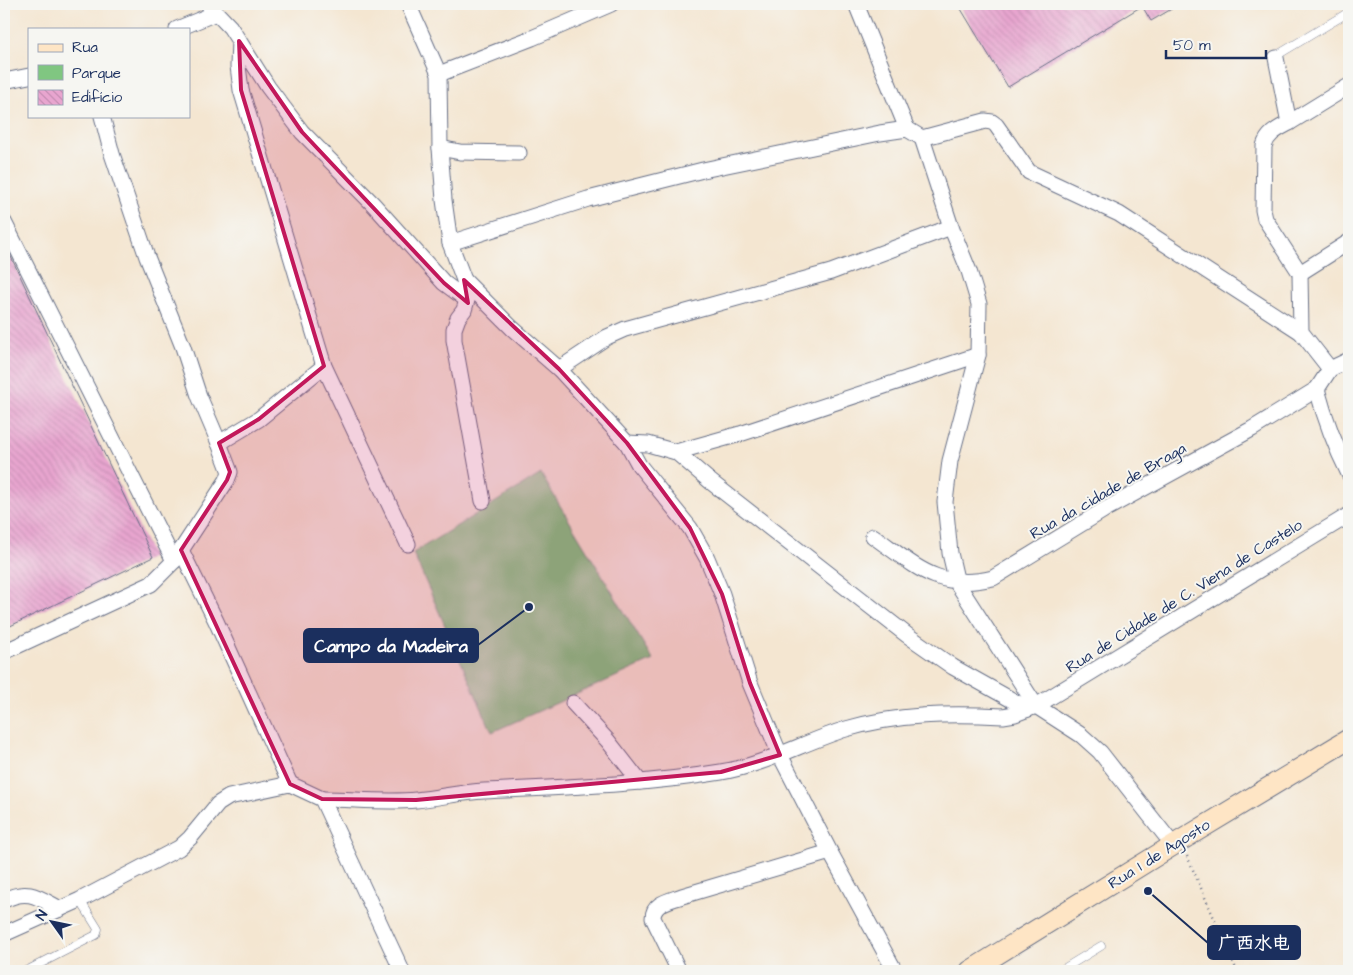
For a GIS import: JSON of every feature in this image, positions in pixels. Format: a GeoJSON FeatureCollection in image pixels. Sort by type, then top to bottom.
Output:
{"type":"FeatureCollection","features":[{"type":"Feature","properties":{"kind":"main road","name":"Rua 1 de Agosto"},"geometry":{"type":"LineString","coordinates":[[970,971],[1176,843],[1349,740]]}},
{"type":"Feature","properties":{"kind":"street"},"geometry":{"type":"LineString","coordinates":[[408,4],[439,74],[440,148],[450,243],[464,280],[468,300],[454,329],[454,340],[483,501]]}},
{"type":"Feature","properties":{"kind":"street"},"geometry":{"type":"LineString","coordinates":[[439,74],[532,38],[611,4]]}},
{"type":"Feature","properties":{"kind":"street"},"geometry":{"type":"LineString","coordinates":[[856,4],[907,129],[922,138],[977,294],[979,322],[978,354],[950,461],[945,502],[950,553],[957,583],[1032,708]]}},
{"type":"Feature","properties":{"kind":"street"},"geometry":{"type":"LineString","coordinates":[[179,28],[212,8],[230,26],[255,63],[268,87],[302,132],[373,204],[444,283],[468,300]]}},
{"type":"Feature","properties":{"kind":"street"},"geometry":{"type":"LineString","coordinates":[[239,41],[238,66],[241,90],[324,366],[408,544]]}},
{"type":"Feature","properties":{"kind":"street"},"geometry":{"type":"LineString","coordinates":[[1276,58],[1289,123]]}},
{"type":"Feature","properties":{"kind":"street"},"geometry":{"type":"LineString","coordinates":[[4,81],[28,76]]}},
{"type":"Feature","properties":{"kind":"street"},"geometry":{"type":"LineString","coordinates":[[1301,332],[1300,273],[1265,219],[1263,210],[1264,146],[1270,134],[1349,86]]}},
{"type":"Feature","properties":{"kind":"street"},"geometry":{"type":"LineString","coordinates":[[4,652],[151,584],[178,555],[227,480],[230,472],[198,396],[183,347],[147,258],[112,154],[103,118]]}},
{"type":"Feature","properties":{"kind":"street"},"geometry":{"type":"LineString","coordinates":[[922,138],[985,121],[992,122],[1003,134],[1029,172],[1119,214],[1301,332],[1330,369],[1349,360]]}},
{"type":"Feature","properties":{"kind":"street"},"geometry":{"type":"LineString","coordinates":[[450,243],[588,199],[703,170],[907,129]]}},
{"type":"Feature","properties":{"kind":"street"},"geometry":{"type":"LineString","coordinates":[[440,148],[460,152],[519,153]]}},
{"type":"Feature","properties":{"kind":"street"},"geometry":{"type":"LineString","coordinates":[[4,222],[178,555],[216,621],[290,784]]}},
{"type":"Feature","properties":{"kind":"street"},"geometry":{"type":"LineString","coordinates":[[559,369],[607,337],[625,329],[831,272],[952,227]]}},
{"type":"Feature","properties":{"kind":"street"},"geometry":{"type":"LineString","coordinates":[[1300,273],[1349,242]]}},
{"type":"Feature","properties":{"kind":"street"},"geometry":{"type":"LineString","coordinates":[[464,280],[505,321],[559,369],[627,443],[640,465],[690,528],[707,558],[722,594],[750,683],[780,755],[830,852],[896,971]]}},
{"type":"Feature","properties":{"kind":"street"},"geometry":{"type":"LineString","coordinates":[[676,452],[740,434],[978,354]]}},
{"type":"Feature","properties":{"kind":"street"},"geometry":{"type":"LineString","coordinates":[[219,443],[259,419],[324,366]]}},
{"type":"Feature","properties":{"kind":"street","name":"Rua da cidade de Braga"},"geometry":{"type":"LineString","coordinates":[[873,536],[935,577],[957,583],[976,582],[993,578],[1104,510],[1252,429],[1317,389],[1330,369]]}},
{"type":"Feature","properties":{"kind":"street"},"geometry":{"type":"LineString","coordinates":[[1317,389],[1326,425],[1349,474]]}},
{"type":"Feature","properties":{"kind":"street"},"geometry":{"type":"LineString","coordinates":[[627,443],[648,444],[676,452],[711,482],[907,635],[953,667],[1081,735],[1100,752],[1176,843]]}},
{"type":"Feature","properties":{"kind":"street","name":"Rua de Cidade de C. Viena de Castelo"},"geometry":{"type":"LineString","coordinates":[[322,799],[381,802],[416,800],[482,791],[532,790],[640,782],[722,772],[780,755],[845,730],[880,721],[922,715],[1008,716],[1032,708],[1349,515]]}},
{"type":"Feature","properties":{"kind":"street"},"geometry":{"type":"LineString","coordinates":[[572,703],[608,741],[640,782]]}},
{"type":"Feature","properties":{"kind":"street"},"geometry":{"type":"LineString","coordinates":[[4,934],[80,900],[179,848],[190,838],[218,804],[229,797],[290,784],[322,799],[402,971]]}},
{"type":"Feature","properties":{"kind":"street"},"geometry":{"type":"LineString","coordinates":[[679,971],[653,918],[653,911],[658,906],[682,896],[830,852]]}},
{"type":"Feature","properties":{"kind":"street"},"geometry":{"type":"LineString","coordinates":[[4,900],[21,894],[34,895],[60,909]]}},
{"type":"Feature","properties":{"kind":"lane"},"geometry":{"type":"LineString","coordinates":[[1276,58],[1279,54],[1349,12]]}},
{"type":"Feature","properties":{"kind":"lane"},"geometry":{"type":"LineString","coordinates":[[26,971],[96,935],[98,929],[80,900]]}},
{"type":"Feature","properties":{"kind":"lane"},"geometry":{"type":"LineString","coordinates":[[1060,971],[1101,946]]}},
{"type":"Feature","properties":{"kind":"path"},"geometry":{"type":"LineString","coordinates":[[1176,843],[1237,971]]}},
{"type":"Feature","properties":{"kind":"highlighted area"},"geometry":{"type":"Polygon","coordinates":[[[239,41],[302,132],[444,283],[468,303],[464,280],[559,369],[627,443],[690,528],[722,594],[750,683],[780,755],[721,772],[416,800],[322,799],[290,784],[181,550],[227,480],[230,472],[219,443],[259,419],[324,366],[241,90],[239,41]]]}},
{"type":"Feature","properties":{"kind":"green space"},"geometry":{"type":"Polygon","coordinates":[[[541,474],[653,660],[492,732],[413,553],[541,474]]]}},
{"type":"Feature","properties":{"kind":"building"},"geometry":{"type":"Polygon","coordinates":[[[958,4],[1180,4],[1151,21],[1142,6],[1008,87],[958,4]]]}},
{"type":"Feature","properties":{"kind":"building"},"geometry":{"type":"Polygon","coordinates":[[[4,242],[153,557],[4,629],[4,242]]]}},
{"type":"Feature","properties":{"kind":"place","name":"Campo da Madeira"},"geometry":{"type":"Point","coordinates":[529,607]}},
{"type":"Feature","properties":{"kind":"place","name":"广西水电"},"geometry":{"type":"Point","coordinates":[1148,891]}}]}
